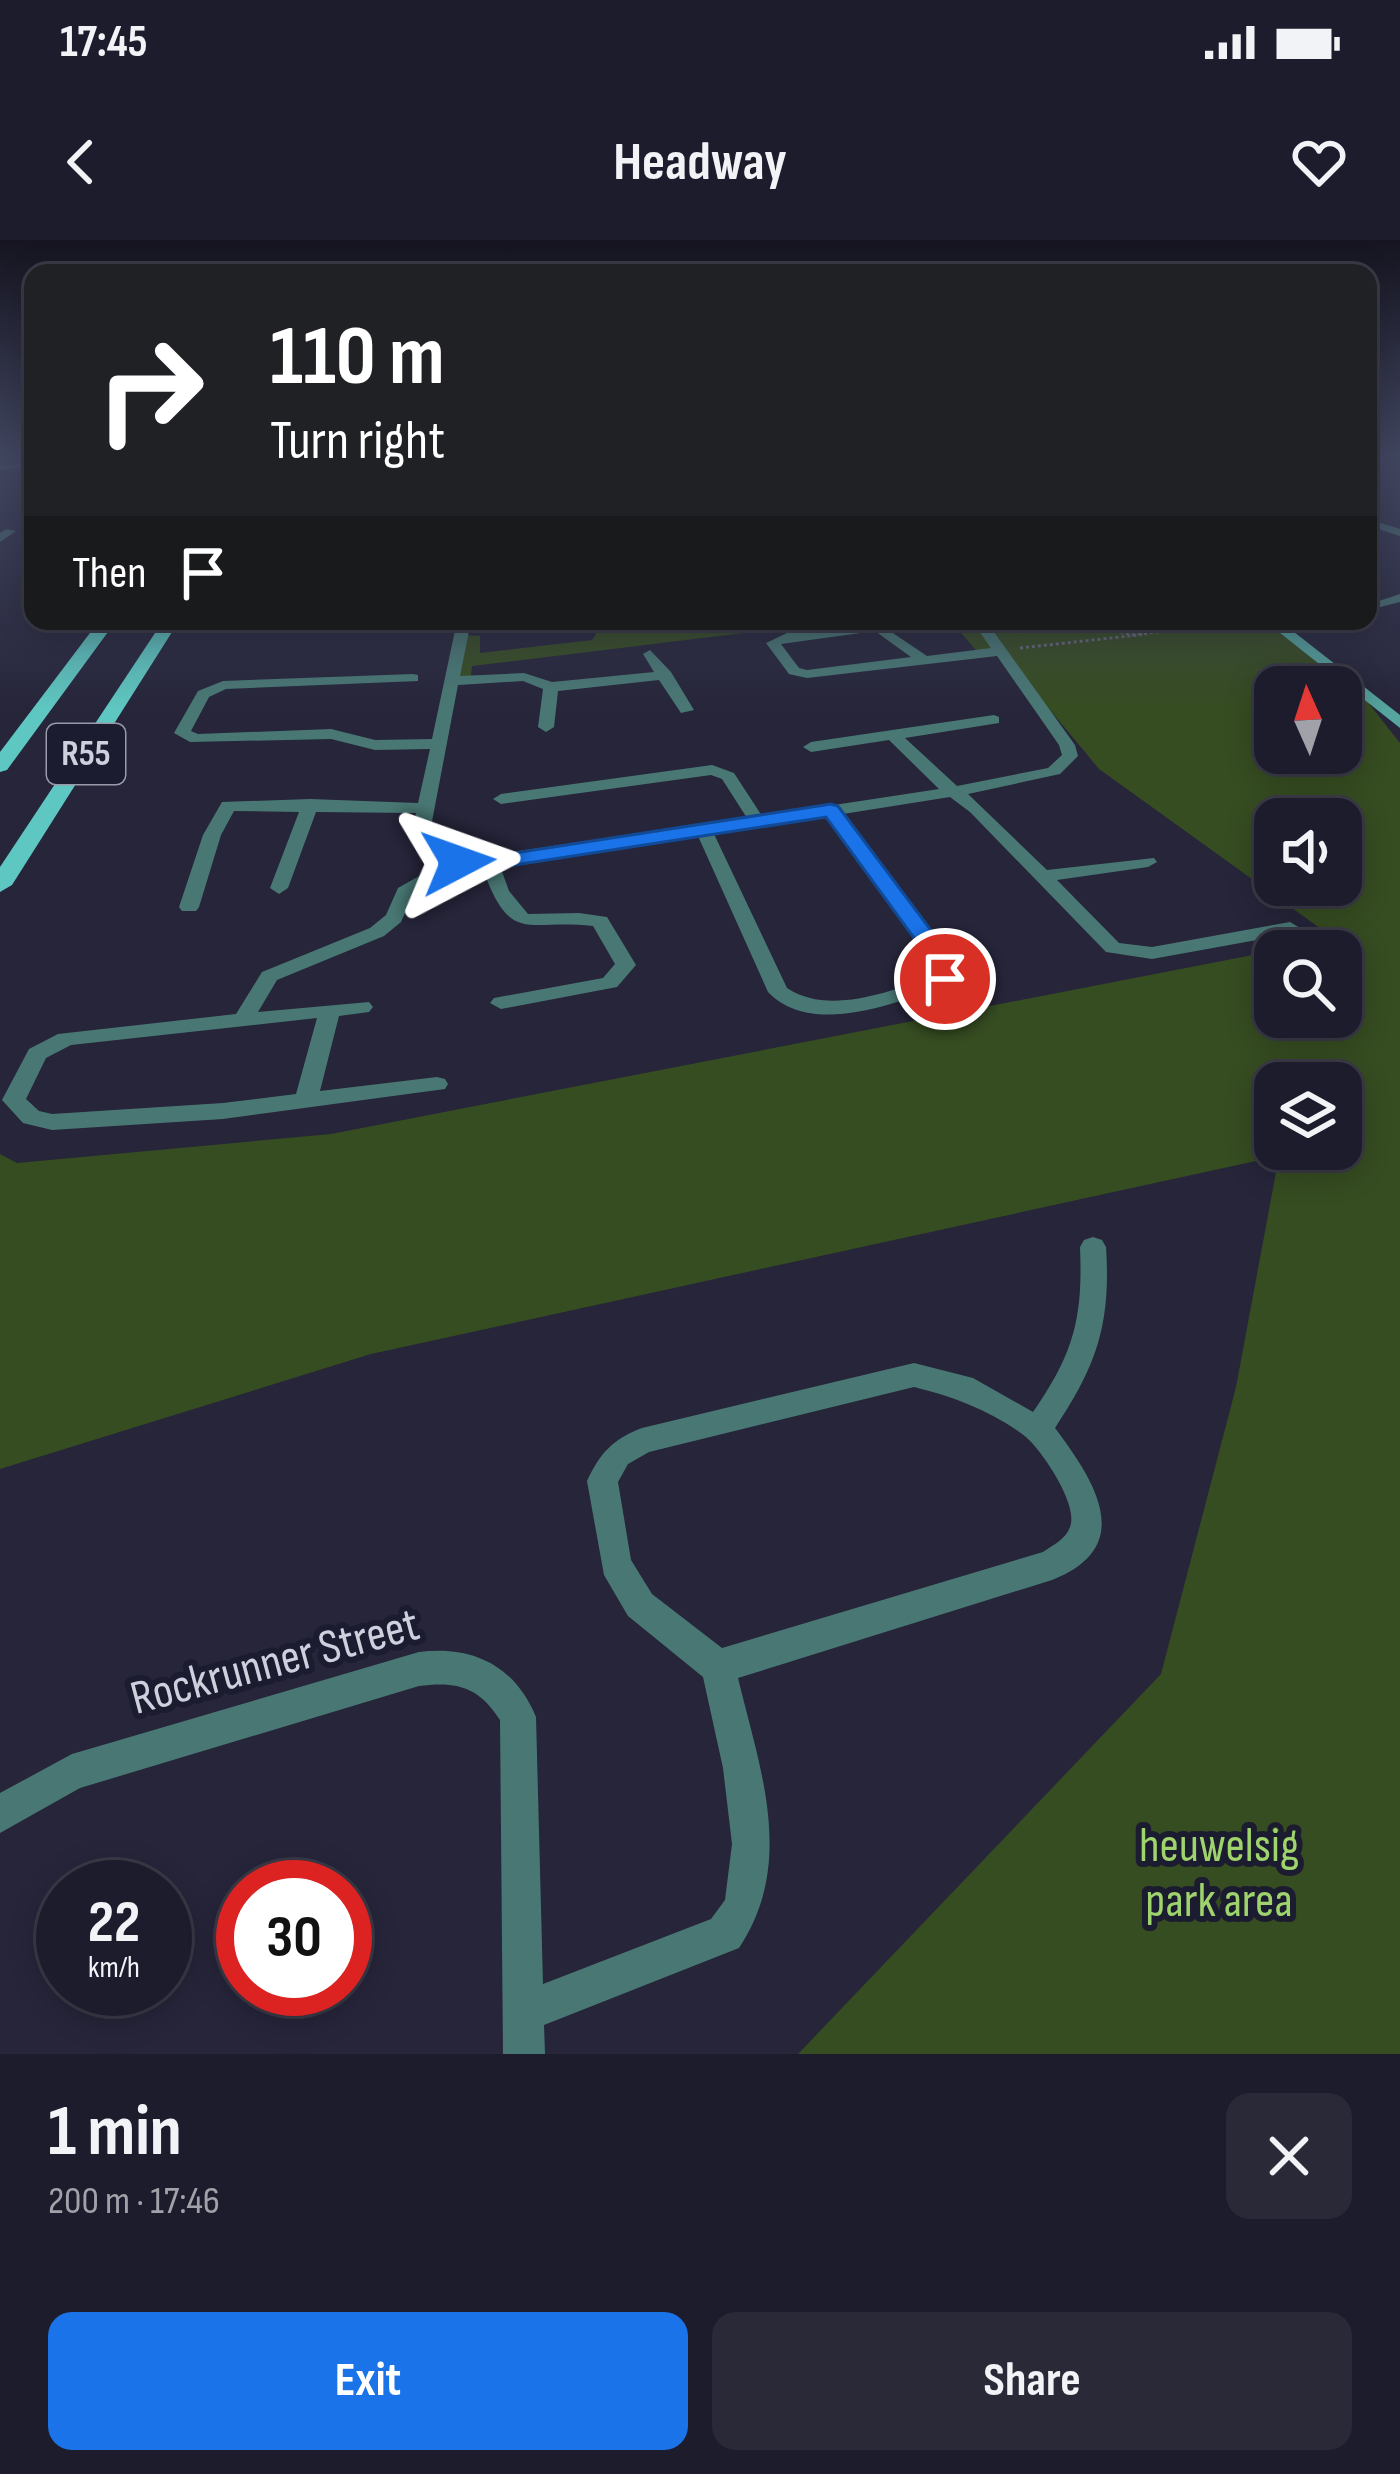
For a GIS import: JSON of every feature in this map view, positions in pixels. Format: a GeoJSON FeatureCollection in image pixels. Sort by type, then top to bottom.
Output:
{"type":"FeatureCollection","features":[{"type":"Feature","properties":{"kind":"main road","name":"R55"},"geometry":{"type":"LineString","coordinates":[[0,766],[101,630]]}},
{"type":"Feature","properties":{"kind":"main road","name":"R55"},"geometry":{"type":"LineString","coordinates":[[0,885],[165,630]]}},
{"type":"Feature","properties":{"kind":"street"},"geometry":{"type":"LineString","coordinates":[[463,630],[422,832],[427,845],[458,862],[489,862],[1043,775],[1070,756],[986,630]]}},
{"type":"Feature","properties":{"kind":"street"},"geometry":{"type":"LineString","coordinates":[[851,630],[787,637],[772,644],[801,674],[1000,650]]}},
{"type":"Feature","properties":{"kind":"street"},"geometry":{"type":"LineString","coordinates":[[882,630],[925,661]]}},
{"type":"Feature","properties":{"kind":"street"},"geometry":{"type":"LineString","coordinates":[[1283,630],[1326,666]]}},
{"type":"Feature","properties":{"kind":"street"},"geometry":{"type":"LineString","coordinates":[[650,654],[686,710]]}},
{"type":"Feature","properties":{"kind":"street"},"geometry":{"type":"LineString","coordinates":[[453,681],[530,678],[551,687],[666,675]]}},
{"type":"Feature","properties":{"kind":"street"},"geometry":{"type":"LineString","coordinates":[[413,678],[223,685],[203,694],[182,733],[196,739],[340,734],[381,746],[439,744]]}},
{"type":"Feature","properties":{"kind":"street"},"geometry":{"type":"LineString","coordinates":[[546,727],[551,687]]}},
{"type":"Feature","properties":{"kind":"street"},"geometry":{"type":"LineString","coordinates":[[1362,695],[1400,723]]}},
{"type":"Feature","properties":{"kind":"street"},"geometry":{"type":"LineString","coordinates":[[1362,696],[1400,736]]}},
{"type":"Feature","properties":{"kind":"street"},"geometry":{"type":"LineString","coordinates":[[811,747],[994,720]]}},
{"type":"Feature","properties":{"kind":"street"},"geometry":{"type":"LineString","coordinates":[[893,734],[1046,876],[1106,943],[1122,952],[1152,953],[1290,928]]}},
{"type":"Feature","properties":{"kind":"street"},"geometry":{"type":"LineString","coordinates":[[501,799],[712,770],[728,776],[757,821]]}},
{"type":"Feature","properties":{"kind":"street"},"geometry":{"type":"LineString","coordinates":[[278,888],[310,805]]}},
{"type":"Feature","properties":{"kind":"street"},"geometry":{"type":"LineString","coordinates":[[189,907],[225,808],[425,808]]}},
{"type":"Feature","properties":{"kind":"street"},"geometry":{"type":"LineString","coordinates":[[704,830],[778,992],[788,1002],[810,1007],[844,1004],[940,982],[946,972],[941,961],[831,810]]}},
{"type":"Feature","properties":{"kind":"street"},"geometry":{"type":"LineString","coordinates":[[242,1022],[269,976],[377,932],[394,918],[405,892],[458,862]]}},
{"type":"Feature","properties":{"kind":"street"},"geometry":{"type":"LineString","coordinates":[[489,862],[514,912],[537,925],[600,921],[626,965],[610,983],[501,1003]]}},
{"type":"Feature","properties":{"kind":"street"},"geometry":{"type":"LineString","coordinates":[[1046,876],[1148,862]]}},
{"type":"Feature","properties":{"kind":"street"},"geometry":{"type":"LineString","coordinates":[[362,1007],[329,1015],[53,1043],[38,1054],[14,1100],[32,1118],[52,1122],[306,1101],[437,1084]]}},
{"type":"Feature","properties":{"kind":"street"},"geometry":{"type":"LineString","coordinates":[[306,1101],[329,1015]]}},
{"type":"Feature","properties":{"kind":"street"},"geometry":{"type":"LineString","coordinates":[[1038,1430],[1069,1384],[1095,1324],[1094,1247]]}},
{"type":"Feature","properties":{"kind":"street"},"geometry":{"type":"LineString","coordinates":[[526,2012],[725,1934],[741,1918],[754,1858],[718,1666],[640,1605],[625,1587],[600,1495],[605,1471],[617,1455],[642,1442],[903,1375],[963,1387],[1038,1430],[1087,1505],[1090,1525],[1073,1554],[1052,1565],[718,1666]]}},
{"type":"Feature","properties":{"kind":"street","name":"Rockrunner Street"},"geometry":{"type":"LineString","coordinates":[[0,1814],[72,1772],[418,1669],[468,1666],[502,1687],[518,1718],[524,2054]]}},
{"type":"Feature","properties":{"kind":"path"},"geometry":{"type":"LineString","coordinates":[[1104,630],[1147,634]]}},
{"type":"Feature","properties":{"kind":"path"},"geometry":{"type":"LineString","coordinates":[[1000,650],[1177,630]]}},
{"type":"Feature","properties":{"kind":"green space"},"geometry":{"type":"Polygon","coordinates":[[[599,630],[769,630],[472,666],[471,676],[454,676],[461,635],[480,636],[480,653],[592,640],[599,630]]]}},
{"type":"Feature","properties":{"kind":"green space","name":"heuwelsig park area"},"geometry":{"type":"Polygon","coordinates":[[[959,630],[1279,630],[1325,666],[1254,666],[1254,774],[1362,774],[1362,695],[1400,743],[1400,2054],[798,2054],[1161,1674],[1236,1387],[1276,1170],[1362,1170],[1362,1062],[1254,1062],[1254,1161],[371,1354],[0,1469],[0,1154],[17,1163],[331,1134],[1254,955],[1254,1038],[1362,1038],[1362,930],[1323,930],[1289,906],[1362,906],[1362,798],[1254,798],[1254,881],[1099,769],[1001,651],[979,654],[959,630]]]}},
{"type":"Feature","properties":{"kind":"route"},"geometry":{"type":"LineString","coordinates":[[458,862],[508,860],[831,810],[928,941],[946,972],[945,979]]}}]}
